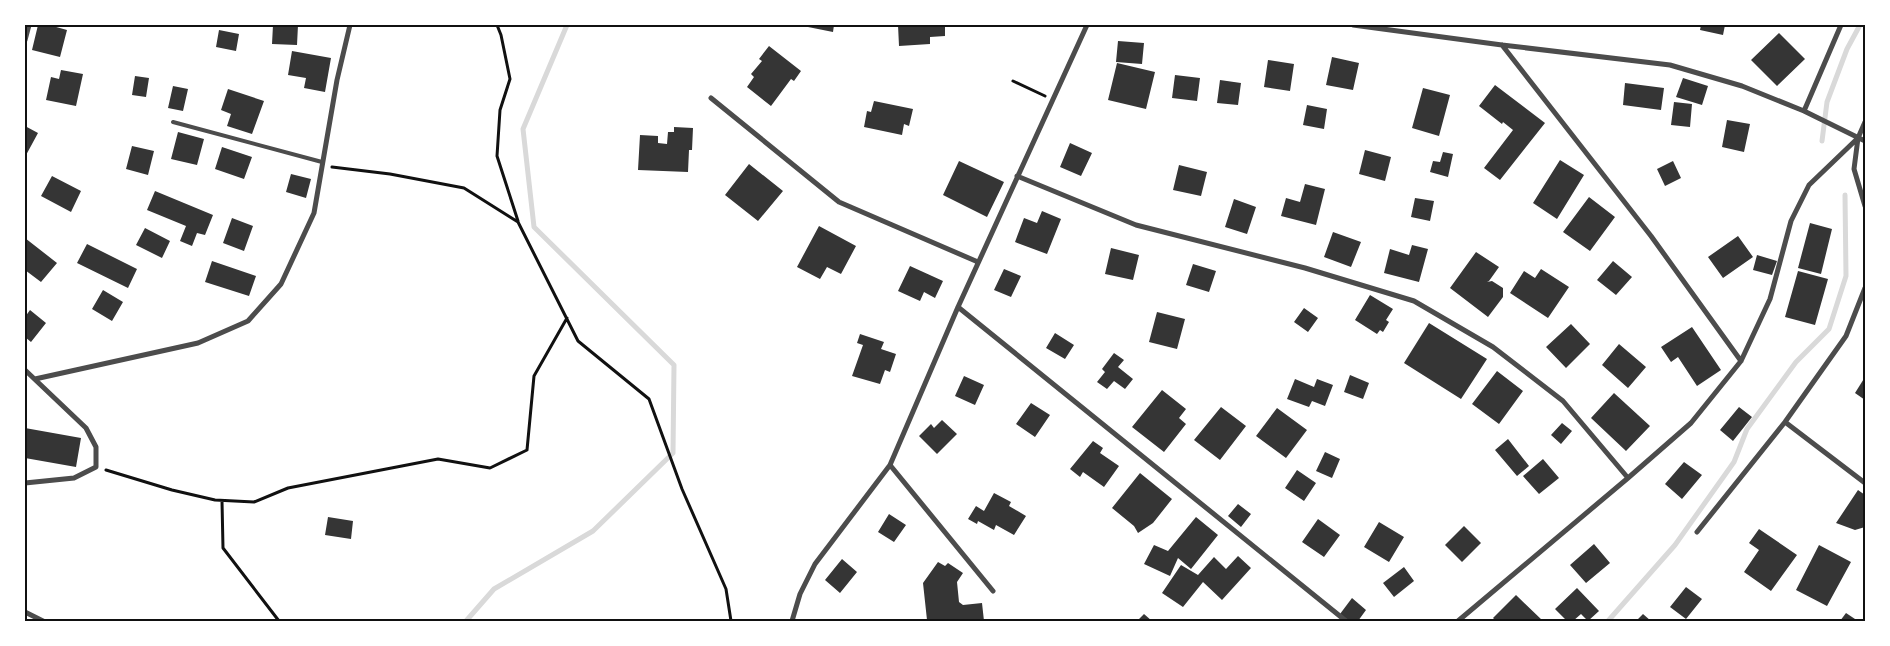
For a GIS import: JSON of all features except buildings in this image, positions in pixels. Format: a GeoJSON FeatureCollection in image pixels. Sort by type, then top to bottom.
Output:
{"type":"FeatureCollection","features":[{"type":"Feature","properties":{"kind":"street"},"geometry":{"type":"LineString","coordinates":[[25,40],[29,25]]}},
{"type":"Feature","properties":{"kind":"street"},"geometry":{"type":"LineString","coordinates":[[35,379],[198,343],[248,321],[281,284],[314,213],[337,80],[350,25]]}},
{"type":"Feature","properties":{"kind":"street"},"geometry":{"type":"LineString","coordinates":[[792,621],[800,594],[815,564],[890,466],[978,262],[1087,25]]}},
{"type":"Feature","properties":{"kind":"street"},"geometry":{"type":"LineString","coordinates":[[1353,25],[1670,65],[1742,86],[1804,111],[1865,141]]}},
{"type":"Feature","properties":{"kind":"street"},"geometry":{"type":"LineString","coordinates":[[1804,111],[1841,25]]}},
{"type":"Feature","properties":{"kind":"street"},"geometry":{"type":"LineString","coordinates":[[1502,45],[1650,236],[1741,361]]}},
{"type":"Feature","properties":{"kind":"street"},"geometry":{"type":"LineString","coordinates":[[711,98],[839,202],[978,262]]}},
{"type":"Feature","properties":{"kind":"street"},"geometry":{"type":"LineString","coordinates":[[1865,122],[1858,138],[1854,169],[1865,206]]}},
{"type":"Feature","properties":{"kind":"street"},"geometry":{"type":"LineString","coordinates":[[1458,621],[1691,423],[1741,361],[1770,300],[1791,221],[1809,185],[1858,138]]}},
{"type":"Feature","properties":{"kind":"street"},"geometry":{"type":"LineString","coordinates":[[1017,176],[1136,225],[1305,268],[1414,301],[1493,347],[1563,401],[1628,478]]}},
{"type":"Feature","properties":{"kind":"street"},"geometry":{"type":"LineString","coordinates":[[1697,532],[1785,422],[1846,336],[1865,288]]}},
{"type":"Feature","properties":{"kind":"street"},"geometry":{"type":"LineString","coordinates":[[958,307],[1346,621]]}},
{"type":"Feature","properties":{"kind":"street"},"geometry":{"type":"LineString","coordinates":[[25,370],[86,428],[96,447],[96,466],[74,478],[25,483]]}},
{"type":"Feature","properties":{"kind":"street"},"geometry":{"type":"LineString","coordinates":[[1785,422],[1865,483]]}},
{"type":"Feature","properties":{"kind":"street"},"geometry":{"type":"LineString","coordinates":[[890,466],[993,591]]}},
{"type":"Feature","properties":{"kind":"street"},"geometry":{"type":"LineString","coordinates":[[25,612],[43,621]]}},
{"type":"Feature","properties":{"kind":"lane"},"geometry":{"type":"LineString","coordinates":[[173,122],[322,164]]}},
{"type":"Feature","properties":{"kind":"path"},"geometry":{"type":"LineString","coordinates":[[497,25],[501,35],[510,79],[500,110],[497,156],[518,222],[578,341],[649,399],[682,489],[726,589],[732,621]]}},
{"type":"Feature","properties":{"kind":"path"},"geometry":{"type":"LineString","coordinates":[[1013,81],[1053,99]]}},
{"type":"Feature","properties":{"kind":"path"},"geometry":{"type":"LineString","coordinates":[[322,164],[464,188],[518,222]]}},
{"type":"Feature","properties":{"kind":"path"},"geometry":{"type":"LineString","coordinates":[[96,466],[172,490],[215,500],[254,502],[288,488],[361,475],[438,458],[490,468],[527,450],[534,376],[567,318]]}},
{"type":"Feature","properties":{"kind":"path"},"geometry":{"type":"LineString","coordinates":[[222,500],[223,548],[279,621]]}},
{"type":"Feature","properties":{"kind":"waterway"},"geometry":{"type":"LineString","coordinates":[[466,621],[494,589],[593,531],[673,453],[674,365],[534,227],[523,129],[567,25]]}},
{"type":"Feature","properties":{"kind":"waterway"},"geometry":{"type":"LineString","coordinates":[[1822,141],[1827,102],[1847,49],[1860,25]]}},
{"type":"Feature","properties":{"kind":"waterway"},"geometry":{"type":"LineString","coordinates":[[1608,621],[1675,545],[1734,462],[1747,429],[1796,362],[1829,329],[1846,276],[1845,195]]}}]}
